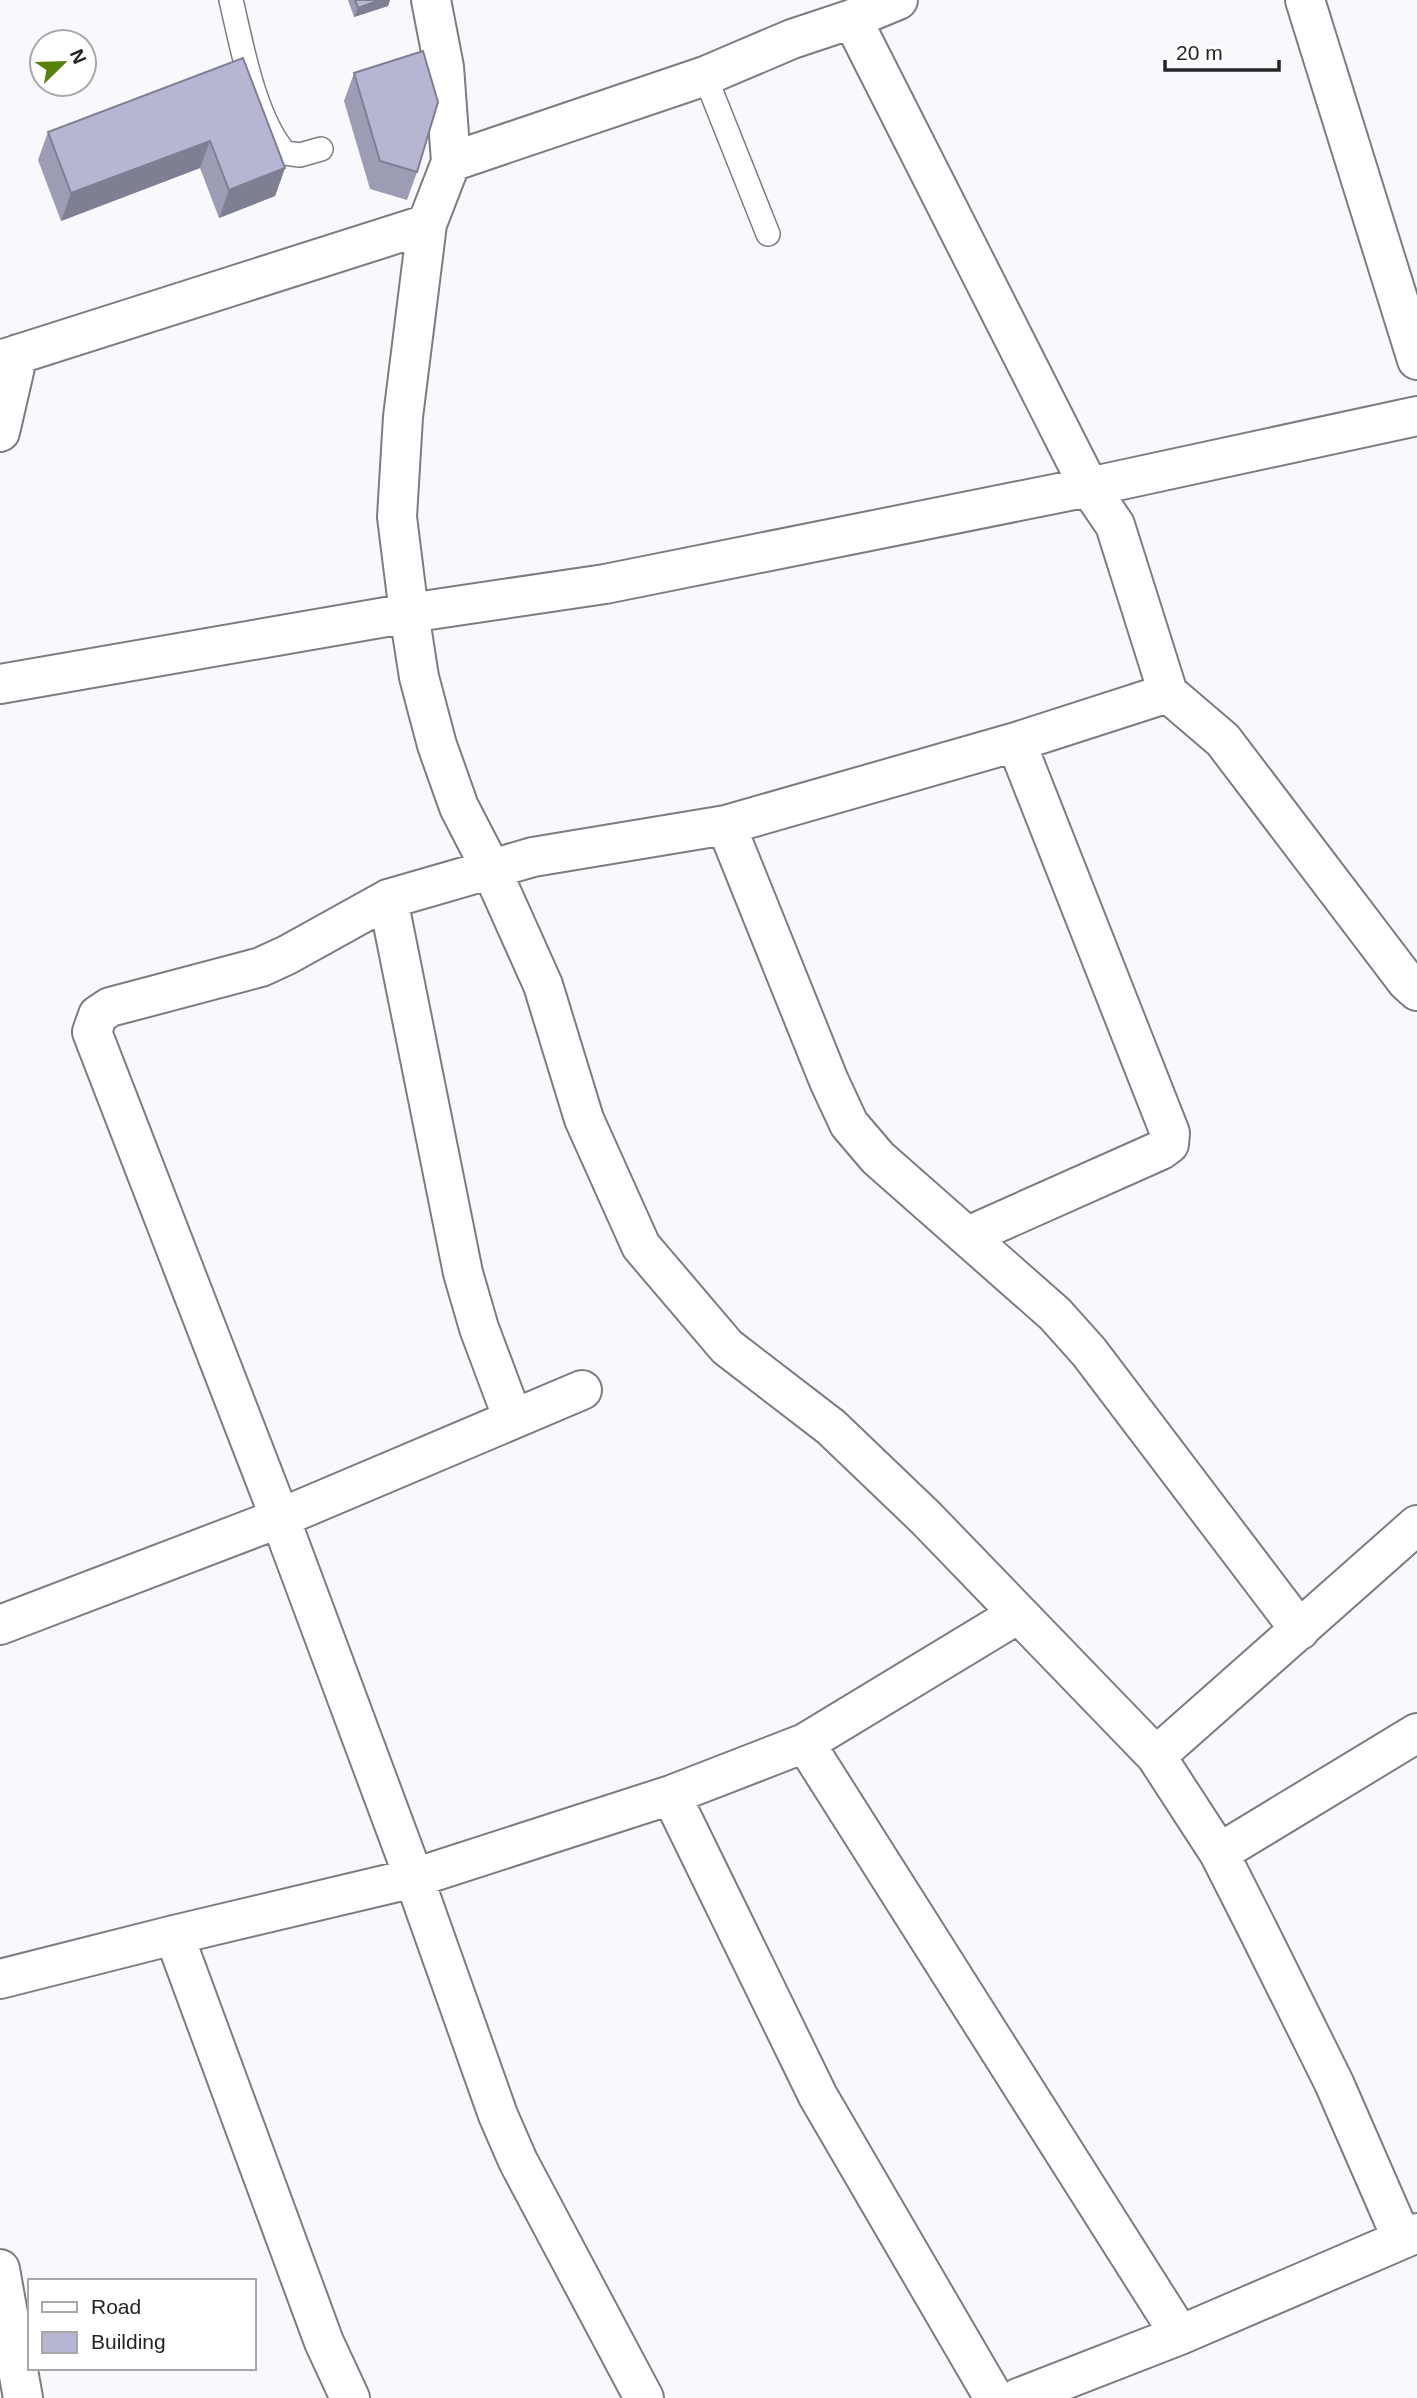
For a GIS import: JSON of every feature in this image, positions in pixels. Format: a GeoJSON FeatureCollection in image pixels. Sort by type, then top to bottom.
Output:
{"type":"FeatureCollection","features":[{"type":"Feature","properties":{"kind":"street"},"geometry":{"type":"LineString","coordinates":[[432,0],[444,67],[451,162],[427,224],[403,417],[397,517],[409,613],[419,677],[436,745],[459,807],[491,869],[543,985],[584,1119],[641,1246],[727,1347],[831,1427],[926,1518],[1156,1756],[1219,1853],[1409,2236],[1180,2335],[1018,2398]]}},
{"type":"Feature","properties":{"kind":"street"},"geometry":{"type":"LineString","coordinates":[[451,162],[705,76],[792,39],[898,0]]}},
{"type":"Feature","properties":{"kind":"street"},"geometry":{"type":"LineString","coordinates":[[1305,0],[1417,360]]}},
{"type":"Feature","properties":{"kind":"street"},"geometry":{"type":"LineString","coordinates":[[852,19],[1089,487],[1115,525],[1168,694],[1223,740],[1407,982],[1417,991]]}},
{"type":"Feature","properties":{"kind":"street"},"geometry":{"type":"LineString","coordinates":[[0,432],[9,357],[427,224]]}},
{"type":"Feature","properties":{"kind":"street"},"geometry":{"type":"LineString","coordinates":[[0,684],[409,613],[605,584],[1089,487],[1417,416]]}},
{"type":"Feature","properties":{"kind":"street"},"geometry":{"type":"LineString","coordinates":[[644,2398],[518,2161],[498,2115],[414,1878],[280,1518],[92,1032],[98,1015],[110,1007],[261,967],[388,898],[533,857],[726,825],[1016,742],[1168,694]]}},
{"type":"Feature","properties":{"kind":"street"},"geometry":{"type":"LineString","coordinates":[[968,1236],[1161,1150],[1169,1144],[1170,1133],[1016,742]]}},
{"type":"Feature","properties":{"kind":"street"},"geometry":{"type":"LineString","coordinates":[[726,825],[829,1081],[849,1124],[878,1158],[1055,1314],[1089,1352],[1300,1630]]}},
{"type":"Feature","properties":{"kind":"street"},"geometry":{"type":"LineString","coordinates":[[388,898],[463,1273],[479,1328],[513,1419]]}},
{"type":"Feature","properties":{"kind":"street"},"geometry":{"type":"LineString","coordinates":[[0,1625],[280,1518],[582,1390]]}},
{"type":"Feature","properties":{"kind":"street"},"geometry":{"type":"LineString","coordinates":[[1156,1756],[1417,1525]]}},
{"type":"Feature","properties":{"kind":"street"},"geometry":{"type":"LineString","coordinates":[[2,1970],[174,1935],[414,1878],[671,1794],[805,1743],[1018,1614]]}},
{"type":"Feature","properties":{"kind":"street"},"geometry":{"type":"LineString","coordinates":[[1219,1853],[1416,1735]]}},
{"type":"Feature","properties":{"kind":"street"},"geometry":{"type":"LineString","coordinates":[[805,1743],[1180,2335]]}},
{"type":"Feature","properties":{"kind":"street"},"geometry":{"type":"LineString","coordinates":[[671,1794],[818,2096],[994,2398]]}},
{"type":"Feature","properties":{"kind":"street"},"geometry":{"type":"LineString","coordinates":[[174,1935],[324,2342],[350,2398]]}},
{"type":"Feature","properties":{"kind":"street"},"geometry":{"type":"LineString","coordinates":[[0,2269],[23,2398]]}},
{"type":"Feature","properties":{"kind":"lane"},"geometry":{"type":"LineString","coordinates":[[231,0],[250,78],[274,140],[285,153],[300,155],[321,149]]}},
{"type":"Feature","properties":{"kind":"lane"},"geometry":{"type":"LineString","coordinates":[[705,76],[768,234]]}},
{"type":"Feature","properties":{"kind":"building"},"geometry":{"type":"Polygon","coordinates":[[[355,0],[380,0],[358,8],[355,0]]]}},
{"type":"Feature","properties":{"kind":"building"},"geometry":{"type":"Polygon","coordinates":[[[423,51],[438,102],[417,172],[380,161],[354,73],[423,51]]]}},
{"type":"Feature","properties":{"kind":"building"},"geometry":{"type":"Polygon","coordinates":[[[243,58],[285,168],[229,190],[210,141],[71,193],[48,132],[243,58]]]}}]}
